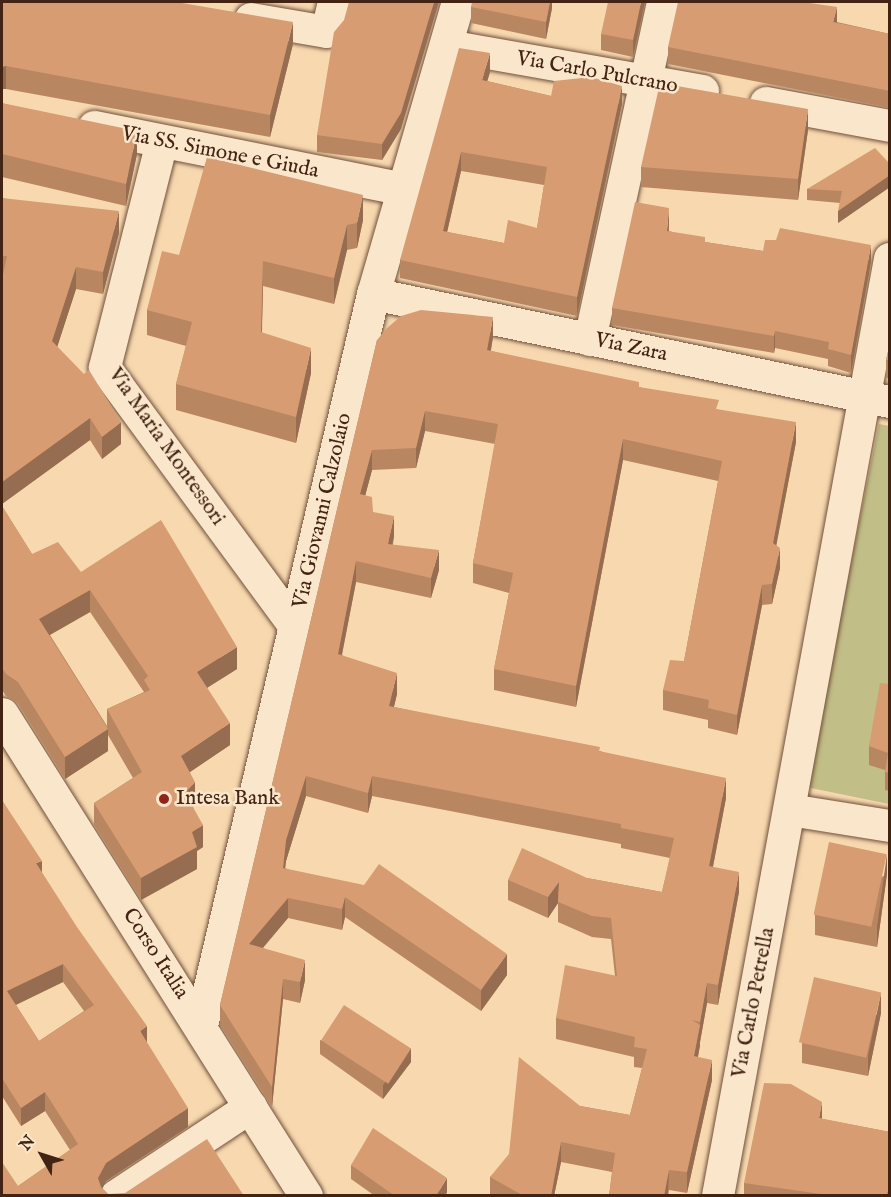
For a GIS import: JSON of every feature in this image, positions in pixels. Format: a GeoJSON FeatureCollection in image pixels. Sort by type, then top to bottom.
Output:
{"type":"FeatureCollection","features":[{"type":"Feature","properties":{"kind":"main road","name":"Via Giovanni Calzolaio"},"geometry":{"type":"LineString","coordinates":[[201,1025],[373,294],[458,2]]}},
{"type":"Feature","properties":{"kind":"main road","name":"Via SS. Simone e Giuda"},"geometry":{"type":"LineString","coordinates":[[59,120],[404,189]]}},
{"type":"Feature","properties":{"kind":"main road","name":"Corso Italia"},"geometry":{"type":"LineString","coordinates":[[2,714],[201,1025],[306,1196]]}},
{"type":"Feature","properties":{"kind":"street"},"geometry":{"type":"LineString","coordinates":[[223,14],[327,32],[334,2]]}},
{"type":"Feature","properties":{"kind":"street"},"geometry":{"type":"LineString","coordinates":[[590,340],[663,2]]}},
{"type":"Feature","properties":{"kind":"street","name":"Via Carlo Pulcrano"},"geometry":{"type":"LineString","coordinates":[[447,46],[890,126]]}},
{"type":"Feature","properties":{"kind":"street","name":"Via Maria Montessori"},"geometry":{"type":"LineString","coordinates":[[162,142],[105,368],[296,628]]}},
{"type":"Feature","properties":{"kind":"street"},"geometry":{"type":"LineString","coordinates":[[876,400],[890,259]]}},
{"type":"Feature","properties":{"kind":"street","name":"Via Zara"},"geometry":{"type":"LineString","coordinates":[[373,294],[876,400]]}},
{"type":"Feature","properties":{"kind":"street","name":"Via Carlo Petrella"},"geometry":{"type":"LineString","coordinates":[[718,1196],[790,810],[876,400]]}},
{"type":"Feature","properties":{"kind":"street"},"geometry":{"type":"LineString","coordinates":[[790,810],[890,826]]}},
{"type":"Feature","properties":{"kind":"street"},"geometry":{"type":"LineString","coordinates":[[116,1196],[251,1107]]}},
{"type":"Feature","properties":{"kind":"shaded area"},"geometry":{"type":"Polygon","coordinates":[[[879,424],[889,426],[889,804],[806,787],[879,424]]]}},
{"type":"Feature","properties":{"kind":"building"},"geometry":{"type":"Polygon","coordinates":[[[2,2],[176,2],[293,22],[270,115],[2,67],[2,2]]]}},
{"type":"Feature","properties":{"kind":"building"},"geometry":{"type":"Polygon","coordinates":[[[349,2],[434,2],[401,113],[382,144],[317,135],[334,32],[344,20],[349,2]]]}},
{"type":"Feature","properties":{"kind":"building"},"geometry":{"type":"Polygon","coordinates":[[[472,2],[550,2],[546,22],[471,7],[472,2]]]}},
{"type":"Feature","properties":{"kind":"building"},"geometry":{"type":"Polygon","coordinates":[[[608,2],[641,2],[633,40],[601,34],[608,2]]]}},
{"type":"Feature","properties":{"kind":"building"},"geometry":{"type":"Polygon","coordinates":[[[678,2],[803,2],[837,7],[833,22],[890,34],[890,91],[668,47],[678,2]]]}},
{"type":"Feature","properties":{"kind":"building"},"geometry":{"type":"Polygon","coordinates":[[[459,48],[490,53],[482,80],[551,96],[554,81],[591,77],[622,86],[577,297],[400,260],[459,48]],[[461,152],[443,231],[504,243],[508,220],[537,228],[547,167],[461,152]]]}},
{"type":"Feature","properties":{"kind":"building"},"geometry":{"type":"Polygon","coordinates":[[[660,83],[808,109],[798,179],[641,167],[660,83]]]}},
{"type":"Feature","properties":{"kind":"building"},"geometry":{"type":"Polygon","coordinates":[[[2,103],[137,131],[126,184],[2,154],[2,103]]]}},
{"type":"Feature","properties":{"kind":"building"},"geometry":{"type":"Polygon","coordinates":[[[875,148],[890,164],[890,175],[838,211],[842,191],[807,189],[875,148]]]}},
{"type":"Feature","properties":{"kind":"building"},"geometry":{"type":"Polygon","coordinates":[[[207,157],[363,195],[357,223],[347,225],[334,278],[263,261],[261,332],[311,348],[296,417],[176,384],[192,322],[147,310],[162,251],[179,255],[207,157]]]}},
{"type":"Feature","properties":{"kind":"building"},"geometry":{"type":"Polygon","coordinates":[[[2,198],[119,211],[103,272],[76,267],[52,341],[84,374],[89,370],[121,422],[102,437],[90,418],[2,482],[2,279],[7,256],[2,256],[2,198]]]}},
{"type":"Feature","properties":{"kind":"building"},"geometry":{"type":"Polygon","coordinates":[[[635,202],[669,208],[667,231],[705,237],[705,242],[763,251],[765,240],[776,240],[780,228],[871,245],[851,355],[828,349],[829,342],[775,331],[774,336],[612,308],[635,202]]]}},
{"type":"Feature","properties":{"kind":"building"},"geometry":{"type":"Polygon","coordinates":[[[421,310],[493,317],[487,350],[639,382],[639,387],[719,400],[716,409],[796,422],[773,543],[780,548],[772,584],[762,585],[737,715],[708,708],[709,700],[663,690],[670,660],[684,661],[722,461],[623,439],[576,686],[494,669],[513,573],[473,563],[498,424],[425,411],[416,448],[372,450],[360,494],[372,497],[373,512],[394,516],[388,544],[439,550],[431,578],[356,561],[338,654],[397,673],[389,706],[600,747],[599,751],[726,778],[709,866],[739,872],[718,985],[707,983],[700,1022],[692,1020],[700,1025],[694,1056],[712,1060],[687,1172],[669,1170],[664,1196],[609,1196],[615,1153],[561,1142],[551,1196],[524,1196],[490,1177],[509,1154],[519,1057],[580,1106],[630,1115],[647,1049],[634,1047],[635,1037],[556,1018],[565,965],[617,976],[611,918],[592,916],[558,902],[559,882],[548,897],[508,880],[522,848],[587,878],[662,892],[674,838],[621,828],[621,824],[372,776],[368,793],[306,776],[286,840],[283,868],[364,885],[379,864],[507,954],[481,990],[345,897],[342,909],[288,898],[249,944],[305,960],[300,982],[283,979],[272,1087],[220,1005],[377,340],[401,316],[421,310]]]}},
{"type":"Feature","properties":{"kind":"building"},"geometry":{"type":"Polygon","coordinates":[[[890,343],[890,360],[886,360],[890,343]]]}},
{"type":"Feature","properties":{"kind":"building"},"geometry":{"type":"Polygon","coordinates":[[[2,506],[32,554],[58,542],[81,572],[161,520],[237,647],[197,672],[230,723],[181,756],[195,782],[185,793],[203,825],[192,832],[197,847],[141,878],[94,803],[142,772],[107,709],[150,690],[144,680],[148,676],[90,590],[39,619],[108,729],[65,757],[18,682],[6,674],[2,668],[2,506]]]}},
{"type":"Feature","properties":{"kind":"building"},"geometry":{"type":"Polygon","coordinates":[[[880,683],[890,684],[890,773],[885,772],[888,753],[869,746],[880,683]]]}},
{"type":"Feature","properties":{"kind":"building"},"geometry":{"type":"Polygon","coordinates":[[[2,800],[42,861],[36,863],[77,927],[147,1026],[140,1031],[188,1108],[106,1163],[98,1178],[101,1187],[108,1194],[125,1193],[207,1139],[244,1196],[2,1196],[2,1162],[18,1186],[78,1144],[45,1092],[21,1108],[2,1078],[2,800]],[[63,964],[7,991],[39,1041],[94,1005],[63,964]]]}},
{"type":"Feature","properties":{"kind":"building"},"geometry":{"type":"Polygon","coordinates":[[[829,842],[887,854],[871,927],[814,914],[829,842]]]}},
{"type":"Feature","properties":{"kind":"building"},"geometry":{"type":"Polygon","coordinates":[[[814,977],[881,993],[866,1058],[799,1042],[814,977]]]}},
{"type":"Feature","properties":{"kind":"building"},"geometry":{"type":"Polygon","coordinates":[[[344,1005],[411,1049],[388,1084],[321,1040],[344,1005]]]}},
{"type":"Feature","properties":{"kind":"building"},"geometry":{"type":"Polygon","coordinates":[[[764,1083],[791,1084],[822,1102],[819,1118],[890,1132],[890,1192],[887,1192],[886,1196],[835,1196],[744,1183],[764,1083]]]}},
{"type":"Feature","properties":{"kind":"building"},"geometry":{"type":"Polygon","coordinates":[[[373,1128],[447,1178],[436,1196],[395,1196],[351,1165],[373,1128]]]}},
{"type":"Feature","properties":{"kind":"place","name":"Intesa Bank"},"geometry":{"type":"Point","coordinates":[164,799]}}]}
